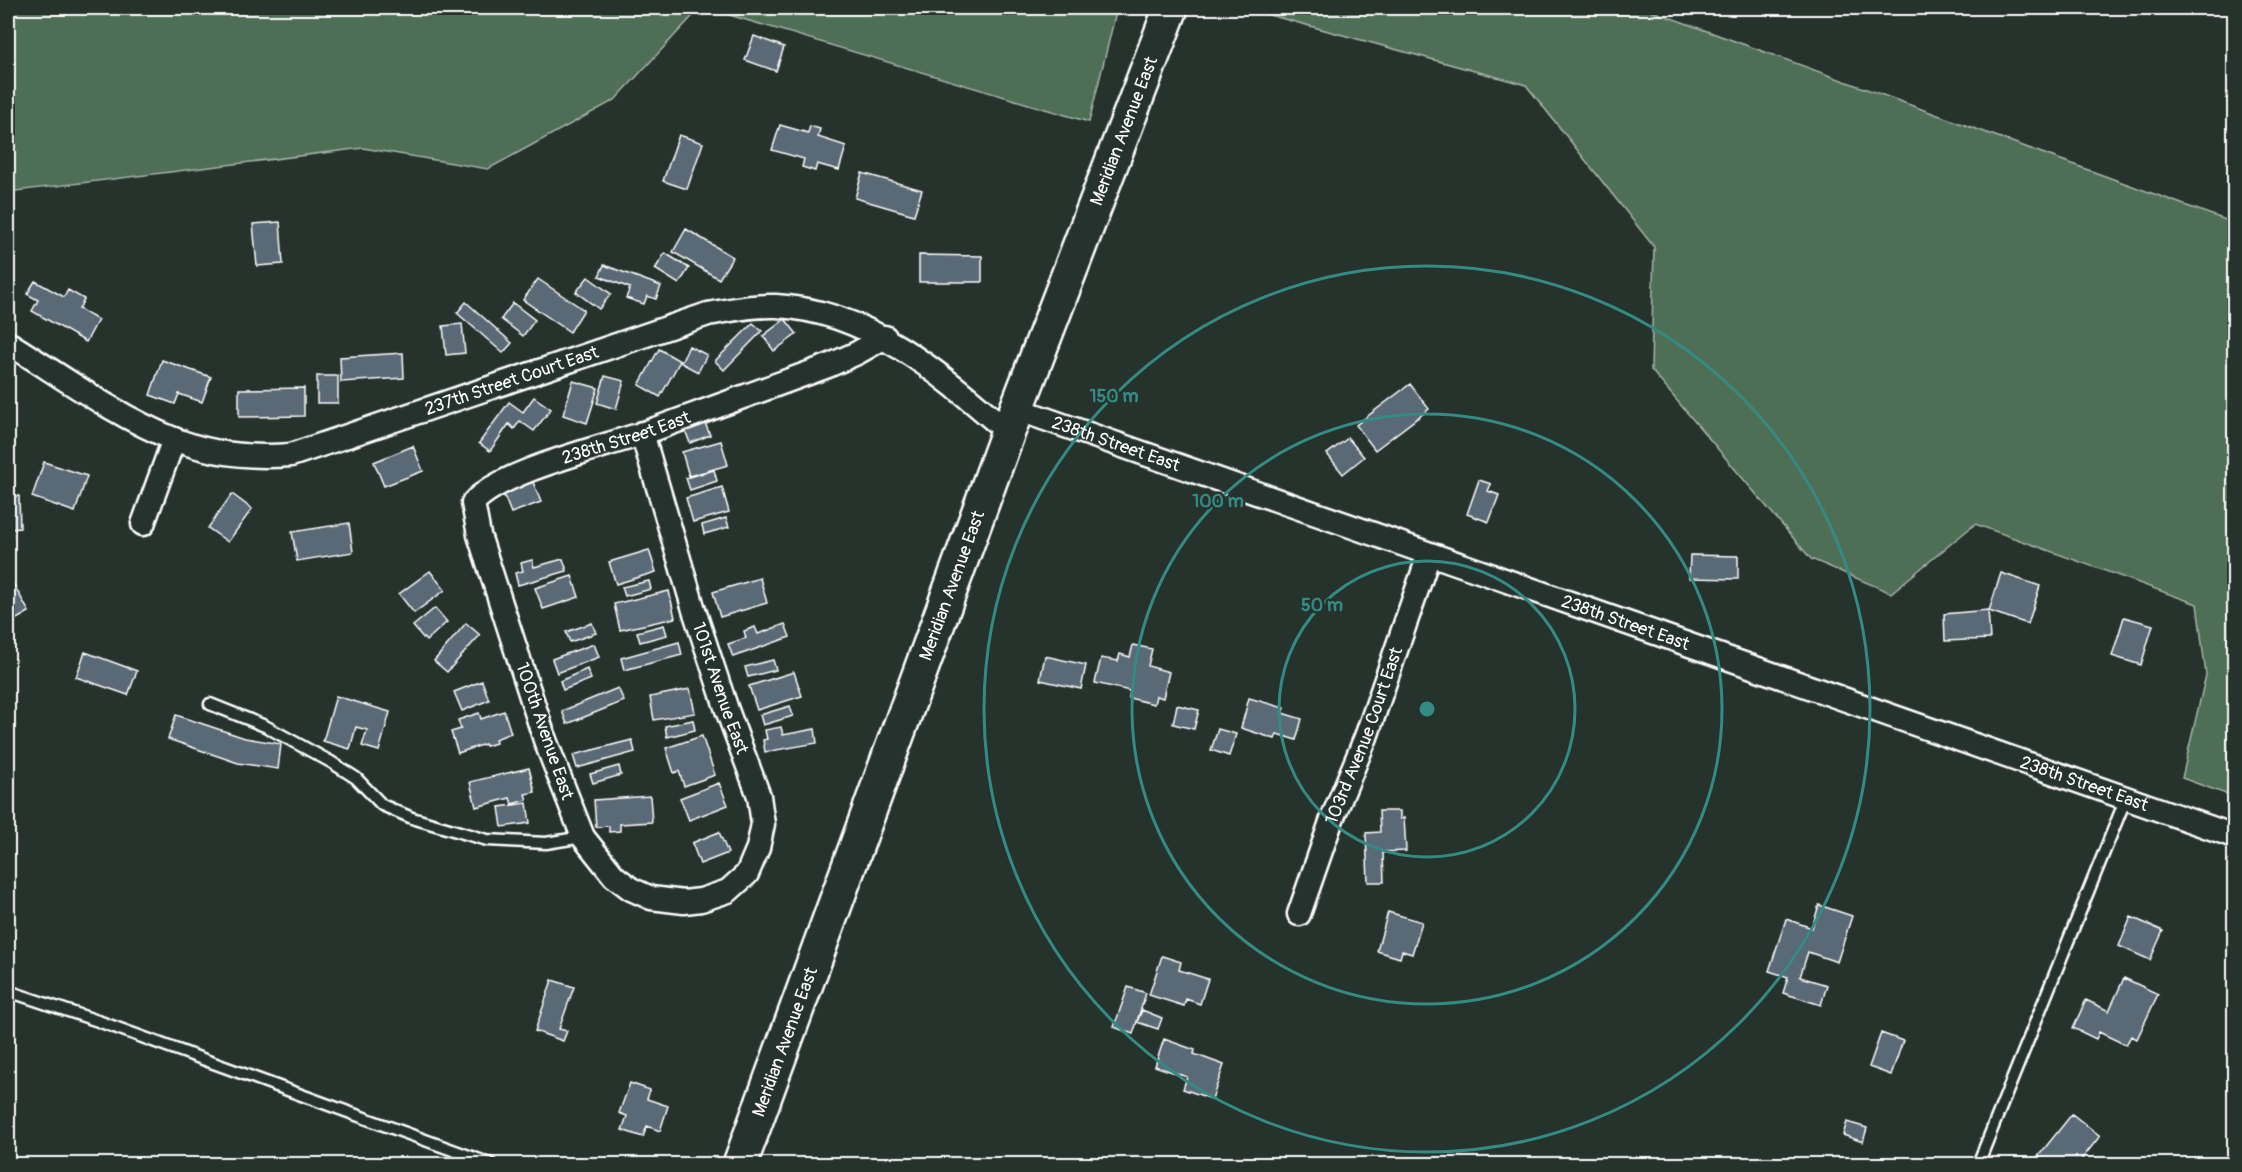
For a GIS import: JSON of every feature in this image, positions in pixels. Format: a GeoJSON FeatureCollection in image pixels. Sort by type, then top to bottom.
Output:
{"type":"FeatureCollection","features":[{"type":"Feature","properties":{"kind":"main road","name":"Meridian Avenue East"},"geometry":{"type":"LineString","coordinates":[[740,1164],[1013,421],[1171,8]]}},
{"type":"Feature","properties":{"kind":"street","name":"237th Street Court East"},"geometry":{"type":"LineString","coordinates":[[8,343],[135,421],[174,439],[207,449],[243,455],[291,455],[708,314],[743,307],[775,306],[809,310],[849,321],[885,337],[959,390],[1013,421]]}},
{"type":"Feature","properties":{"kind":"street","name":"238th Street East"},"geometry":{"type":"LineString","coordinates":[[473,504],[481,494],[530,470],[642,434],[828,366],[885,337]]}},
{"type":"Feature","properties":{"kind":"street","name":"238th Street East"},"geometry":{"type":"LineString","coordinates":[[1013,421],[1429,555],[2235,836]]}},
{"type":"Feature","properties":{"kind":"street","name":"101st Avenue East"},"geometry":{"type":"LineString","coordinates":[[642,434],[694,610],[727,710],[759,796],[763,824],[758,848],[747,874],[738,884],[714,897],[684,902]]}},
{"type":"Feature","properties":{"kind":"street"},"geometry":{"type":"LineString","coordinates":[[143,524],[174,439]]}},
{"type":"Feature","properties":{"kind":"street","name":"100th Avenue East"},"geometry":{"type":"LineString","coordinates":[[473,504],[478,535],[545,740],[583,837],[614,876],[631,889],[651,898],[684,902]]}},
{"type":"Feature","properties":{"kind":"street","name":"103rd Avenue Court East"},"geometry":{"type":"LineString","coordinates":[[1299,914],[1332,819],[1366,737],[1429,555]]}},
{"type":"Feature","properties":{"kind":"lane"},"geometry":{"type":"LineString","coordinates":[[210,704],[265,726],[331,762],[356,778],[382,805],[412,818],[488,840],[546,843],[583,837]]}},
{"type":"Feature","properties":{"kind":"lane"},"geometry":{"type":"LineString","coordinates":[[1978,1164],[2126,798]]}},
{"type":"Feature","properties":{"kind":"lane"},"geometry":{"type":"LineString","coordinates":[[8,992],[98,1021],[490,1164]]}},
{"type":"Feature","properties":{"kind":"green space"},"geometry":{"type":"Polygon","coordinates":[[[8,8],[700,8],[615,100],[488,169],[363,148],[8,192],[8,8]]]}},
{"type":"Feature","properties":{"kind":"green space"},"geometry":{"type":"Polygon","coordinates":[[[706,8],[1117,8],[1089,122],[706,8]]]}},
{"type":"Feature","properties":{"kind":"green space"},"geometry":{"type":"Polygon","coordinates":[[[1262,8],[1644,8],[2234,223],[2234,797],[2182,778],[2206,675],[2197,604],[1975,524],[1891,593],[1811,559],[1651,370],[1654,247],[1526,85],[1266,14],[1262,8]]]}},
{"type":"Feature","properties":{"kind":"building"},"geometry":{"type":"Polygon","coordinates":[[[754,36],[784,47],[776,71],[745,60],[754,36]]]}},
{"type":"Feature","properties":{"kind":"building"},"geometry":{"type":"Polygon","coordinates":[[[780,125],[808,133],[810,126],[820,129],[818,137],[846,146],[839,170],[817,164],[815,171],[802,167],[804,159],[772,150],[780,125]]]}},
{"type":"Feature","properties":{"kind":"building"},"geometry":{"type":"Polygon","coordinates":[[[679,135],[703,143],[687,189],[663,181],[679,135]]]}},
{"type":"Feature","properties":{"kind":"building"},"geometry":{"type":"Polygon","coordinates":[[[862,173],[922,190],[914,215],[855,198],[862,173]]]}},
{"type":"Feature","properties":{"kind":"building"},"geometry":{"type":"Polygon","coordinates":[[[280,222],[283,264],[257,266],[253,224],[280,222]]]}},
{"type":"Feature","properties":{"kind":"building"},"geometry":{"type":"Polygon","coordinates":[[[686,229],[733,257],[719,279],[673,252],[686,229]]]}},
{"type":"Feature","properties":{"kind":"building"},"geometry":{"type":"Polygon","coordinates":[[[665,253],[689,268],[679,284],[655,269],[665,253]]]}},
{"type":"Feature","properties":{"kind":"building"},"geometry":{"type":"Polygon","coordinates":[[[919,255],[982,256],[982,282],[919,282],[919,255]]]}},
{"type":"Feature","properties":{"kind":"building"},"geometry":{"type":"Polygon","coordinates":[[[604,265],[661,286],[656,299],[647,296],[644,304],[626,298],[630,288],[599,276],[604,265]]]}},
{"type":"Feature","properties":{"kind":"building"},"geometry":{"type":"Polygon","coordinates":[[[588,277],[611,294],[599,309],[576,292],[588,277]]]}},
{"type":"Feature","properties":{"kind":"building"},"geometry":{"type":"Polygon","coordinates":[[[538,279],[584,310],[570,332],[523,300],[538,279]]]}},
{"type":"Feature","properties":{"kind":"building"},"geometry":{"type":"Polygon","coordinates":[[[35,281],[64,297],[68,290],[84,299],[79,309],[98,320],[86,342],[32,311],[38,300],[27,294],[35,281]]]}},
{"type":"Feature","properties":{"kind":"building"},"geometry":{"type":"Polygon","coordinates":[[[466,302],[512,343],[503,353],[457,313],[466,302]]]}},
{"type":"Feature","properties":{"kind":"building"},"geometry":{"type":"Polygon","coordinates":[[[513,303],[535,320],[523,336],[501,319],[513,303]]]}},
{"type":"Feature","properties":{"kind":"building"},"geometry":{"type":"Polygon","coordinates":[[[785,319],[797,334],[774,351],[763,336],[785,319]]]}},
{"type":"Feature","properties":{"kind":"building"},"geometry":{"type":"Polygon","coordinates":[[[753,323],[762,331],[724,370],[715,361],[753,323]]]}},
{"type":"Feature","properties":{"kind":"building"},"geometry":{"type":"Polygon","coordinates":[[[462,324],[465,353],[446,355],[443,326],[462,324]]]}},
{"type":"Feature","properties":{"kind":"building"},"geometry":{"type":"Polygon","coordinates":[[[689,346],[707,355],[698,372],[681,363],[689,346]]]}},
{"type":"Feature","properties":{"kind":"building"},"geometry":{"type":"Polygon","coordinates":[[[659,349],[680,361],[660,397],[639,385],[659,349]]]}},
{"type":"Feature","properties":{"kind":"building"},"geometry":{"type":"Polygon","coordinates":[[[403,353],[404,378],[341,382],[340,357],[403,353]]]}},
{"type":"Feature","properties":{"kind":"building"},"geometry":{"type":"Polygon","coordinates":[[[162,360],[211,377],[202,402],[179,394],[175,404],[150,395],[162,360]]]}},
{"type":"Feature","properties":{"kind":"building"},"geometry":{"type":"Polygon","coordinates":[[[317,376],[338,376],[338,403],[317,403],[317,376]]]}},
{"type":"Feature","properties":{"kind":"building"},"geometry":{"type":"Polygon","coordinates":[[[605,376],[624,381],[616,409],[597,403],[605,376]]]}},
{"type":"Feature","properties":{"kind":"building"},"geometry":{"type":"Polygon","coordinates":[[[573,381],[598,388],[587,423],[563,415],[573,381]]]}},
{"type":"Feature","properties":{"kind":"building"},"geometry":{"type":"Polygon","coordinates":[[[1410,384],[1429,409],[1375,450],[1356,425],[1410,384]]]}},
{"type":"Feature","properties":{"kind":"building"},"geometry":{"type":"Polygon","coordinates":[[[304,388],[304,416],[239,417],[239,389],[304,388]]]}},
{"type":"Feature","properties":{"kind":"building"},"geometry":{"type":"Polygon","coordinates":[[[534,397],[551,409],[534,431],[520,421],[514,429],[509,424],[490,451],[479,443],[509,402],[523,412],[534,397]]]}},
{"type":"Feature","properties":{"kind":"building"},"geometry":{"type":"Polygon","coordinates":[[[705,423],[710,435],[690,443],[685,430],[705,423]]]}},
{"type":"Feature","properties":{"kind":"building"},"geometry":{"type":"Polygon","coordinates":[[[1348,438],[1364,457],[1343,474],[1327,454],[1348,438]]]}},
{"type":"Feature","properties":{"kind":"building"},"geometry":{"type":"Polygon","coordinates":[[[721,441],[728,465],[689,476],[682,452],[721,441]]]}},
{"type":"Feature","properties":{"kind":"building"},"geometry":{"type":"Polygon","coordinates":[[[413,446],[423,471],[384,486],[374,462],[413,446]]]}},
{"type":"Feature","properties":{"kind":"building"},"geometry":{"type":"Polygon","coordinates":[[[44,462],[87,476],[75,512],[32,497],[44,462]]]}},
{"type":"Feature","properties":{"kind":"building"},"geometry":{"type":"Polygon","coordinates":[[[714,470],[717,481],[690,490],[686,478],[714,470]]]}},
{"type":"Feature","properties":{"kind":"building"},"geometry":{"type":"Polygon","coordinates":[[[1479,480],[1491,484],[1488,491],[1499,495],[1489,522],[1467,514],[1479,480]]]}},
{"type":"Feature","properties":{"kind":"building"},"geometry":{"type":"Polygon","coordinates":[[[533,482],[541,502],[511,513],[503,493],[533,482]]]}},
{"type":"Feature","properties":{"kind":"building"},"geometry":{"type":"Polygon","coordinates":[[[722,487],[729,512],[693,522],[686,498],[722,487]]]}},
{"type":"Feature","properties":{"kind":"building"},"geometry":{"type":"Polygon","coordinates":[[[232,494],[252,509],[228,542],[208,528],[232,494]]]}},
{"type":"Feature","properties":{"kind":"building"},"geometry":{"type":"Polygon","coordinates":[[[8,496],[19,496],[20,528],[11,529],[12,536],[8,536],[8,496]]]}},
{"type":"Feature","properties":{"kind":"building"},"geometry":{"type":"Polygon","coordinates":[[[726,518],[729,527],[704,534],[702,525],[726,518]]]}},
{"type":"Feature","properties":{"kind":"building"},"geometry":{"type":"Polygon","coordinates":[[[349,523],[353,552],[297,561],[292,532],[349,523]]]}},
{"type":"Feature","properties":{"kind":"building"},"geometry":{"type":"Polygon","coordinates":[[[649,550],[656,572],[616,584],[609,562],[649,550]]]}},
{"type":"Feature","properties":{"kind":"building"},"geometry":{"type":"Polygon","coordinates":[[[1690,555],[1738,556],[1738,579],[1689,578],[1690,555]]]}},
{"type":"Feature","properties":{"kind":"building"},"geometry":{"type":"Polygon","coordinates":[[[563,559],[567,571],[518,585],[515,573],[523,571],[521,563],[532,560],[534,567],[563,559]]]}},
{"type":"Feature","properties":{"kind":"building"},"geometry":{"type":"Polygon","coordinates":[[[430,571],[445,590],[414,613],[399,594],[430,571]]]}},
{"type":"Feature","properties":{"kind":"building"},"geometry":{"type":"Polygon","coordinates":[[[2001,573],[2040,586],[2028,624],[1989,611],[2001,573]]]}},
{"type":"Feature","properties":{"kind":"building"},"geometry":{"type":"Polygon","coordinates":[[[8,574],[29,612],[8,624],[8,574]]]}},
{"type":"Feature","properties":{"kind":"building"},"geometry":{"type":"Polygon","coordinates":[[[572,576],[579,597],[543,609],[535,588],[572,576]]]}},
{"type":"Feature","properties":{"kind":"building"},"geometry":{"type":"Polygon","coordinates":[[[760,578],[767,603],[720,617],[713,592],[760,578]]]}},
{"type":"Feature","properties":{"kind":"building"},"geometry":{"type":"Polygon","coordinates":[[[649,581],[651,589],[625,596],[622,587],[649,581]]]}},
{"type":"Feature","properties":{"kind":"building"},"geometry":{"type":"Polygon","coordinates":[[[669,591],[675,618],[620,630],[614,604],[669,591]]]}},
{"type":"Feature","properties":{"kind":"building"},"geometry":{"type":"Polygon","coordinates":[[[435,608],[447,622],[426,641],[413,626],[435,608]]]}},
{"type":"Feature","properties":{"kind":"building"},"geometry":{"type":"Polygon","coordinates":[[[1988,610],[1990,639],[1945,641],[1944,614],[1988,610]]]}},
{"type":"Feature","properties":{"kind":"building"},"geometry":{"type":"Polygon","coordinates":[[[2124,617],[2153,625],[2141,665],[2112,656],[2124,617]]]}},
{"type":"Feature","properties":{"kind":"building"},"geometry":{"type":"Polygon","coordinates":[[[466,623],[480,635],[447,672],[434,661],[466,623]]]}},
{"type":"Feature","properties":{"kind":"building"},"geometry":{"type":"Polygon","coordinates":[[[592,623],[596,633],[570,642],[566,632],[592,623]]]}},
{"type":"Feature","properties":{"kind":"building"},"geometry":{"type":"Polygon","coordinates":[[[785,624],[790,637],[733,657],[728,644],[746,638],[744,631],[755,627],[758,634],[785,624]]]}},
{"type":"Feature","properties":{"kind":"building"},"geometry":{"type":"Polygon","coordinates":[[[664,625],[667,635],[640,642],[637,632],[664,625]]]}},
{"type":"Feature","properties":{"kind":"building"},"geometry":{"type":"Polygon","coordinates":[[[679,642],[682,655],[624,670],[621,658],[679,642]]]}},
{"type":"Feature","properties":{"kind":"building"},"geometry":{"type":"Polygon","coordinates":[[[594,644],[599,657],[557,673],[552,659],[594,644]]]}},
{"type":"Feature","properties":{"kind":"building"},"geometry":{"type":"Polygon","coordinates":[[[1133,645],[1152,649],[1148,666],[1169,672],[1163,698],[1156,696],[1154,704],[1129,698],[1130,691],[1095,683],[1101,658],[1118,661],[1120,654],[1130,657],[1133,645]]]}},
{"type":"Feature","properties":{"kind":"building"},"geometry":{"type":"Polygon","coordinates":[[[85,652],[137,671],[128,695],[76,677],[85,652]]]}},
{"type":"Feature","properties":{"kind":"building"},"geometry":{"type":"Polygon","coordinates":[[[1045,656],[1086,665],[1081,689],[1040,680],[1045,656]]]}},
{"type":"Feature","properties":{"kind":"building"},"geometry":{"type":"Polygon","coordinates":[[[773,660],[776,670],[748,677],[745,667],[773,660]]]}},
{"type":"Feature","properties":{"kind":"building"},"geometry":{"type":"Polygon","coordinates":[[[587,669],[591,679],[563,690],[560,681],[587,669]]]}},
{"type":"Feature","properties":{"kind":"building"},"geometry":{"type":"Polygon","coordinates":[[[794,672],[802,696],[757,710],[749,686],[794,672]]]}},
{"type":"Feature","properties":{"kind":"building"},"geometry":{"type":"Polygon","coordinates":[[[482,681],[489,700],[462,711],[454,692],[482,681]]]}},
{"type":"Feature","properties":{"kind":"building"},"geometry":{"type":"Polygon","coordinates":[[[618,688],[624,701],[567,724],[562,711],[618,688]]]}},
{"type":"Feature","properties":{"kind":"building"},"geometry":{"type":"Polygon","coordinates":[[[690,689],[695,713],[654,720],[650,697],[690,689]]]}},
{"type":"Feature","properties":{"kind":"building"},"geometry":{"type":"Polygon","coordinates":[[[336,696],[390,712],[379,751],[362,746],[367,730],[356,727],[350,749],[323,741],[336,696]]]}},
{"type":"Feature","properties":{"kind":"building"},"geometry":{"type":"Polygon","coordinates":[[[1249,698],[1284,708],[1282,713],[1302,719],[1296,740],[1277,734],[1275,739],[1241,728],[1249,698]]]}},
{"type":"Feature","properties":{"kind":"building"},"geometry":{"type":"Polygon","coordinates":[[[1177,705],[1199,710],[1194,729],[1173,724],[1177,705]]]}},
{"type":"Feature","properties":{"kind":"building"},"geometry":{"type":"Polygon","coordinates":[[[790,706],[793,716],[763,725],[760,715],[790,706]]]}},
{"type":"Feature","properties":{"kind":"building"},"geometry":{"type":"Polygon","coordinates":[[[504,711],[511,733],[495,739],[496,743],[486,746],[485,744],[458,753],[451,732],[461,729],[458,720],[479,713],[481,719],[504,711]]]}},
{"type":"Feature","properties":{"kind":"building"},"geometry":{"type":"Polygon","coordinates":[[[176,715],[245,738],[281,744],[278,769],[238,763],[168,739],[176,715]]]}},
{"type":"Feature","properties":{"kind":"building"},"geometry":{"type":"Polygon","coordinates":[[[693,720],[695,730],[667,737],[665,726],[693,720]]]}},
{"type":"Feature","properties":{"kind":"building"},"geometry":{"type":"Polygon","coordinates":[[[781,727],[783,735],[815,729],[817,743],[765,752],[763,740],[767,739],[765,730],[781,727]]]}},
{"type":"Feature","properties":{"kind":"building"},"geometry":{"type":"Polygon","coordinates":[[[1218,729],[1236,734],[1229,756],[1211,750],[1218,729]]]}},
{"type":"Feature","properties":{"kind":"building"},"geometry":{"type":"Polygon","coordinates":[[[702,736],[715,775],[684,786],[679,771],[674,773],[666,748],[702,736]]]}},
{"type":"Feature","properties":{"kind":"building"},"geometry":{"type":"Polygon","coordinates":[[[632,740],[635,752],[577,768],[573,755],[632,740]]]}},
{"type":"Feature","properties":{"kind":"building"},"geometry":{"type":"Polygon","coordinates":[[[619,766],[621,775],[593,783],[590,774],[619,766]]]}},
{"type":"Feature","properties":{"kind":"building"},"geometry":{"type":"Polygon","coordinates":[[[529,768],[535,792],[525,794],[527,800],[512,804],[510,798],[476,807],[470,782],[529,768]]]}},
{"type":"Feature","properties":{"kind":"building"},"geometry":{"type":"Polygon","coordinates":[[[719,783],[728,805],[689,820],[680,798],[719,783]]]}},
{"type":"Feature","properties":{"kind":"building"},"geometry":{"type":"Polygon","coordinates":[[[650,796],[652,822],[620,824],[620,831],[609,832],[609,826],[596,827],[594,800],[650,796]]]}},
{"type":"Feature","properties":{"kind":"building"},"geometry":{"type":"Polygon","coordinates":[[[527,803],[530,823],[502,827],[499,807],[527,803]]]}},
{"type":"Feature","properties":{"kind":"building"},"geometry":{"type":"Polygon","coordinates":[[[1379,811],[1400,811],[1400,819],[1404,818],[1406,851],[1383,852],[1384,882],[1368,882],[1366,833],[1380,832],[1379,811]]]}},
{"type":"Feature","properties":{"kind":"building"},"geometry":{"type":"Polygon","coordinates":[[[719,832],[728,853],[700,864],[692,843],[719,832]]]}},
{"type":"Feature","properties":{"kind":"building"},"geometry":{"type":"Polygon","coordinates":[[[1819,905],[1852,916],[1837,962],[1808,952],[1800,977],[1827,985],[1821,1005],[1783,993],[1788,977],[1769,971],[1786,919],[1812,928],[1819,905]]]}},
{"type":"Feature","properties":{"kind":"building"},"geometry":{"type":"Polygon","coordinates":[[[1388,912],[1422,922],[1412,954],[1402,951],[1400,958],[1377,951],[1388,912]]]}},
{"type":"Feature","properties":{"kind":"building"},"geometry":{"type":"Polygon","coordinates":[[[2131,917],[2163,931],[2150,960],[2119,946],[2131,917]]]}},
{"type":"Feature","properties":{"kind":"building"},"geometry":{"type":"Polygon","coordinates":[[[1162,956],[1181,962],[1179,970],[1208,979],[1200,1004],[1186,999],[1184,1006],[1149,995],[1162,956]]]}},
{"type":"Feature","properties":{"kind":"building"},"geometry":{"type":"Polygon","coordinates":[[[2124,978],[2158,994],[2137,1039],[2131,1036],[2126,1045],[2099,1032],[2096,1039],[2073,1028],[2086,1000],[2109,1011],[2124,978]]]}},
{"type":"Feature","properties":{"kind":"building"},"geometry":{"type":"Polygon","coordinates":[[[552,980],[574,987],[559,1029],[567,1031],[563,1041],[535,1031],[552,980]]]}},
{"type":"Feature","properties":{"kind":"building"},"geometry":{"type":"Polygon","coordinates":[[[1128,987],[1146,993],[1133,1034],[1114,1027],[1128,987]]]}},
{"type":"Feature","properties":{"kind":"building"},"geometry":{"type":"Polygon","coordinates":[[[1142,1010],[1162,1018],[1158,1029],[1137,1022],[1142,1010]]]}},
{"type":"Feature","properties":{"kind":"building"},"geometry":{"type":"Polygon","coordinates":[[[1881,1033],[1903,1041],[1891,1075],[1869,1067],[1881,1033]]]}},
{"type":"Feature","properties":{"kind":"building"},"geometry":{"type":"Polygon","coordinates":[[[1164,1039],[1195,1050],[1194,1054],[1224,1065],[1212,1099],[1183,1089],[1187,1077],[1155,1066],[1164,1039]]]}},
{"type":"Feature","properties":{"kind":"building"},"geometry":{"type":"Polygon","coordinates":[[[630,1083],[650,1090],[647,1099],[668,1106],[660,1131],[647,1126],[643,1137],[622,1130],[627,1116],[619,1113],[630,1083]]]}},
{"type":"Feature","properties":{"kind":"building"},"geometry":{"type":"Polygon","coordinates":[[[2072,1114],[2100,1136],[2078,1164],[2032,1164],[2072,1114]]]}},
{"type":"Feature","properties":{"kind":"building"},"geometry":{"type":"Polygon","coordinates":[[[1847,1122],[1867,1128],[1863,1142],[1843,1135],[1847,1122]]]}}]}
